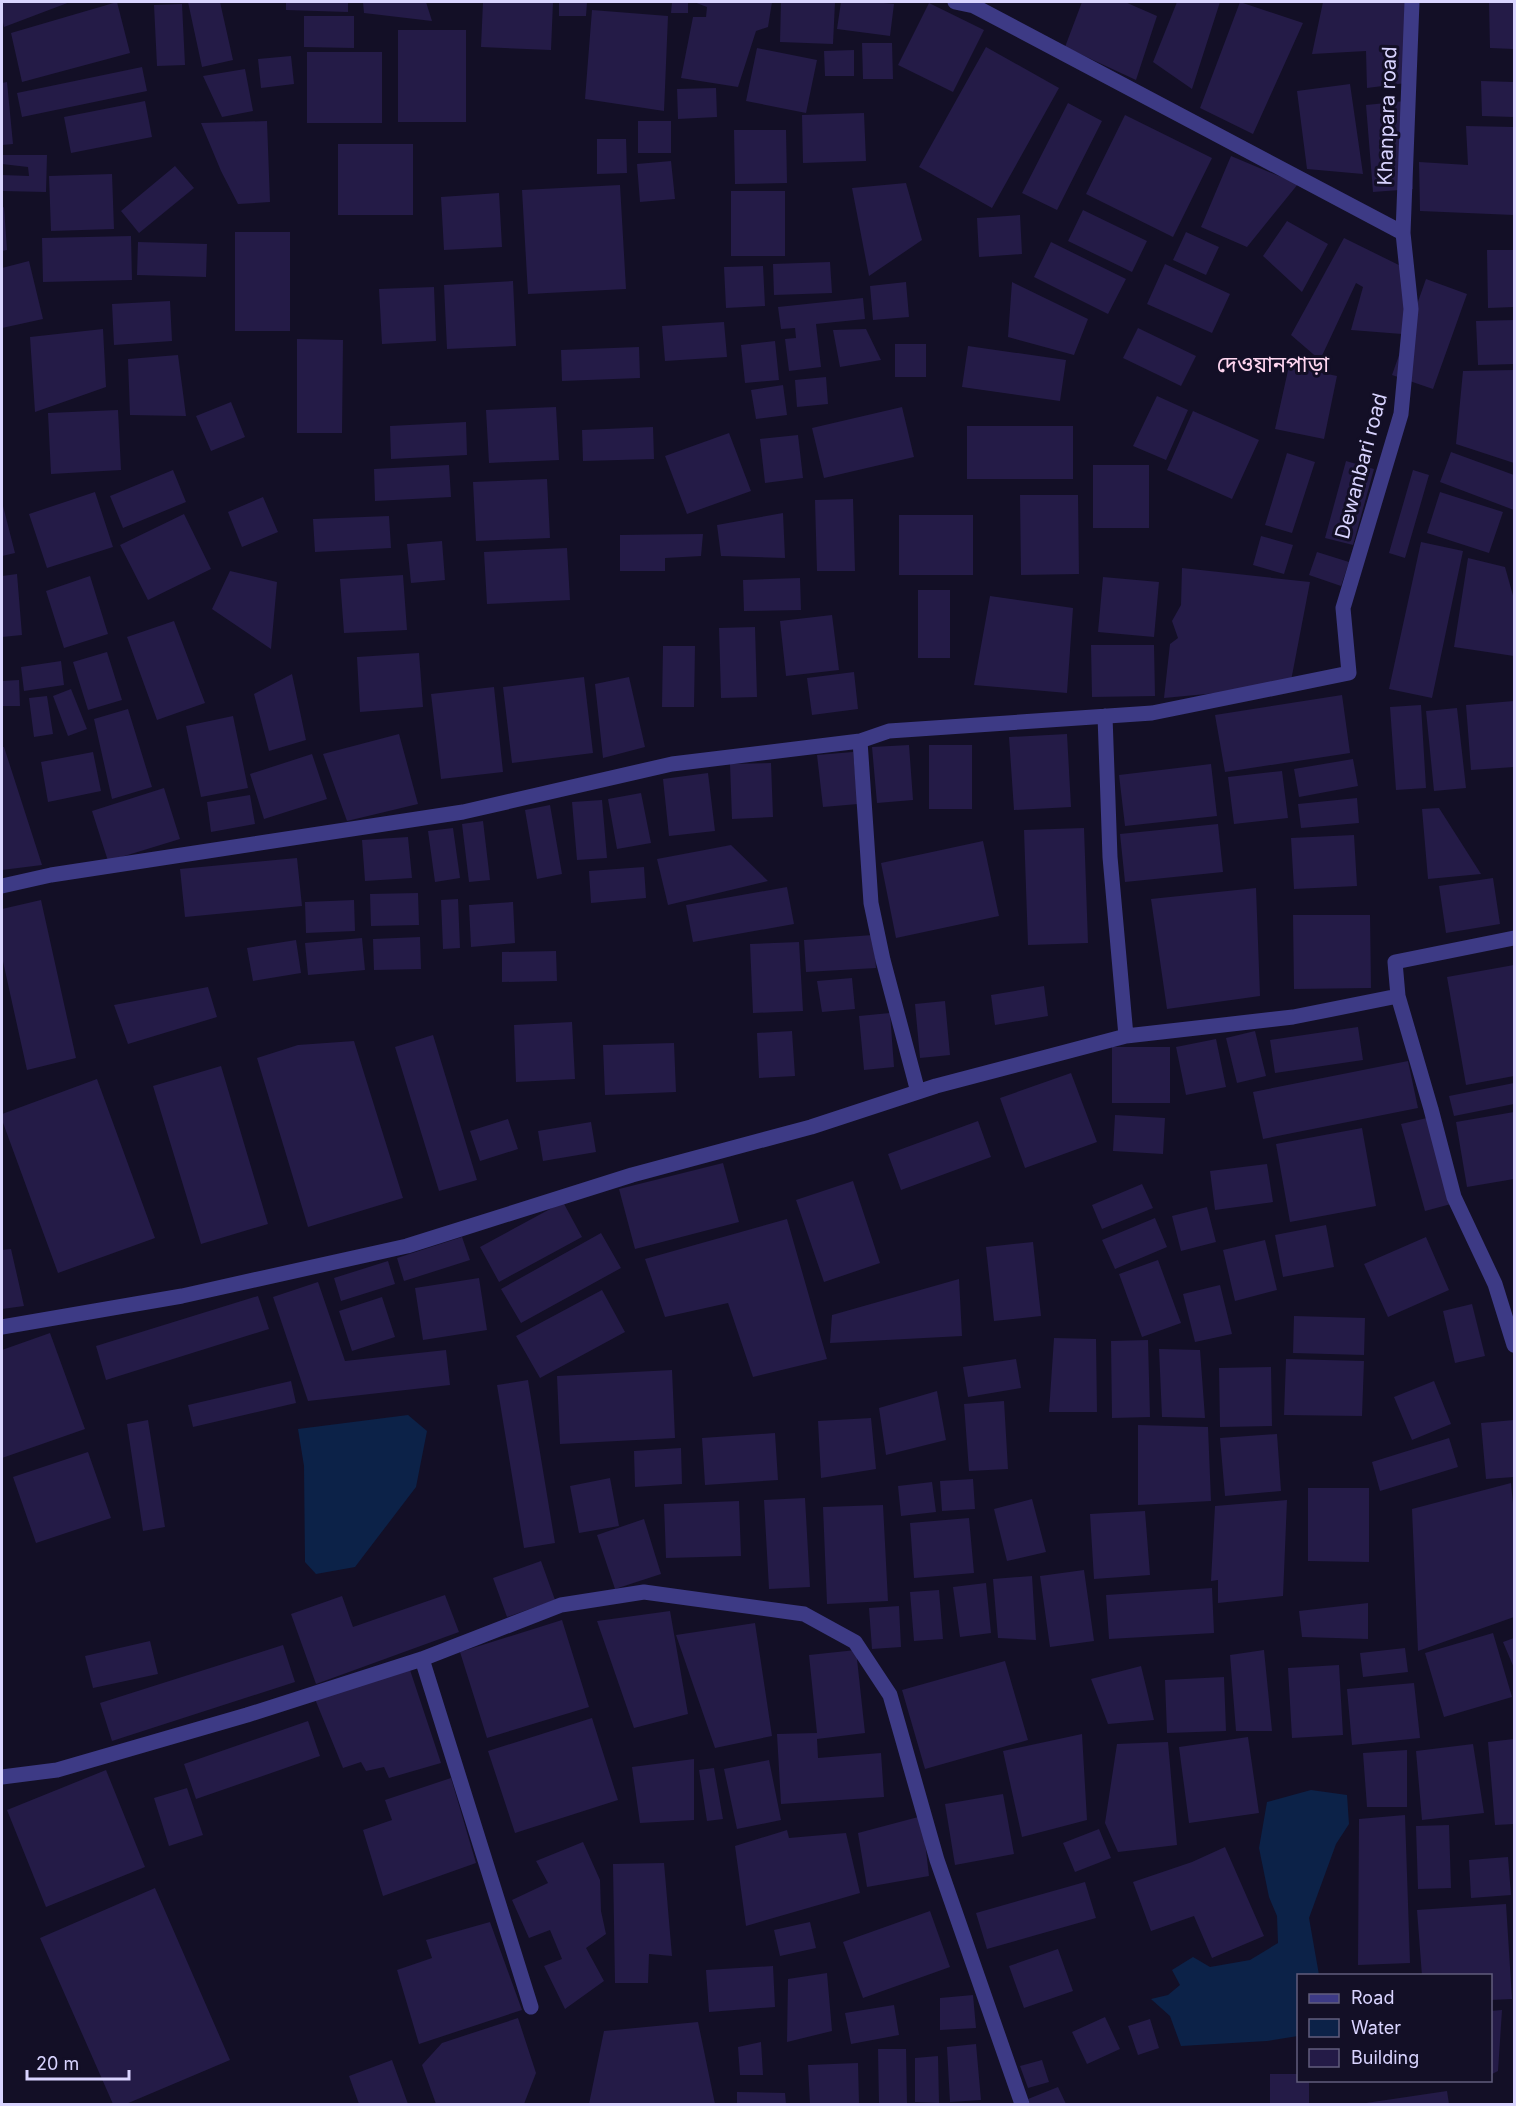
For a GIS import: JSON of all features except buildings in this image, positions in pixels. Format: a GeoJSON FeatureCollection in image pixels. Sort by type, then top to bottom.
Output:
{"type":"FeatureCollection","features":[{"type":"Feature","properties":{"kind":"street"},"geometry":{"type":"LineString","coordinates":[[955,2],[974,6],[1403,233]]}},
{"type":"Feature","properties":{"kind":"street","name":"Khanpara road"},"geometry":{"type":"LineString","coordinates":[[1403,233],[1412,2]]}},
{"type":"Feature","properties":{"kind":"street","name":"Dewanbari road"},"geometry":{"type":"LineString","coordinates":[[1105,716],[1152,713],[1349,673],[1342,608],[1401,414],[1411,309],[1403,233]]}},
{"type":"Feature","properties":{"kind":"street"},"geometry":{"type":"LineString","coordinates":[[2,886],[51,875],[464,812],[672,764],[860,741],[889,731],[1105,716],[1110,857],[1126,1036]]}},
{"type":"Feature","properties":{"kind":"street"},"geometry":{"type":"LineString","coordinates":[[860,741],[871,903],[883,960],[918,1092]]}},
{"type":"Feature","properties":{"kind":"street"},"geometry":{"type":"LineString","coordinates":[[1515,938],[1395,963],[1398,996],[1454,1197],[1495,1284],[1515,1345]]}},
{"type":"Feature","properties":{"kind":"street"},"geometry":{"type":"LineString","coordinates":[[2,1327],[182,1296],[407,1246],[632,1175],[811,1127],[918,1092],[1126,1036],[1293,1017],[1398,996]]}},
{"type":"Feature","properties":{"kind":"street"},"geometry":{"type":"LineString","coordinates":[[2,1777],[57,1770],[247,1715],[422,1659],[561,1605],[644,1592],[804,1614],[855,1642],[890,1695],[937,1860],[1022,2104]]}},
{"type":"Feature","properties":{"kind":"street"},"geometry":{"type":"LineString","coordinates":[[422,1659],[531,2007]]}},
{"type":"Feature","properties":{"kind":"water"},"geometry":{"type":"Polygon","coordinates":[[[408,1415],[427,1431],[416,1487],[355,1567],[316,1574],[305,1562],[304,1466],[298,1429],[408,1415]]]}},
{"type":"Feature","properties":{"kind":"water"},"geometry":{"type":"Polygon","coordinates":[[[1311,1790],[1347,1795],[1349,1824],[1336,1844],[1309,1918],[1319,1974],[1297,1974],[1297,2036],[1267,2041],[1181,2046],[1170,2016],[1151,1999],[1168,1995],[1180,1985],[1172,1970],[1193,1957],[1210,1967],[1250,1960],[1278,1943],[1277,1916],[1269,1897],[1259,1848],[1267,1802],[1311,1790]]]}},
{"type":"Feature","properties":{"kind":"district","name":"দেওয়ানপাড়া"},"geometry":{"type":"Point","coordinates":[1273,364]}}]}
